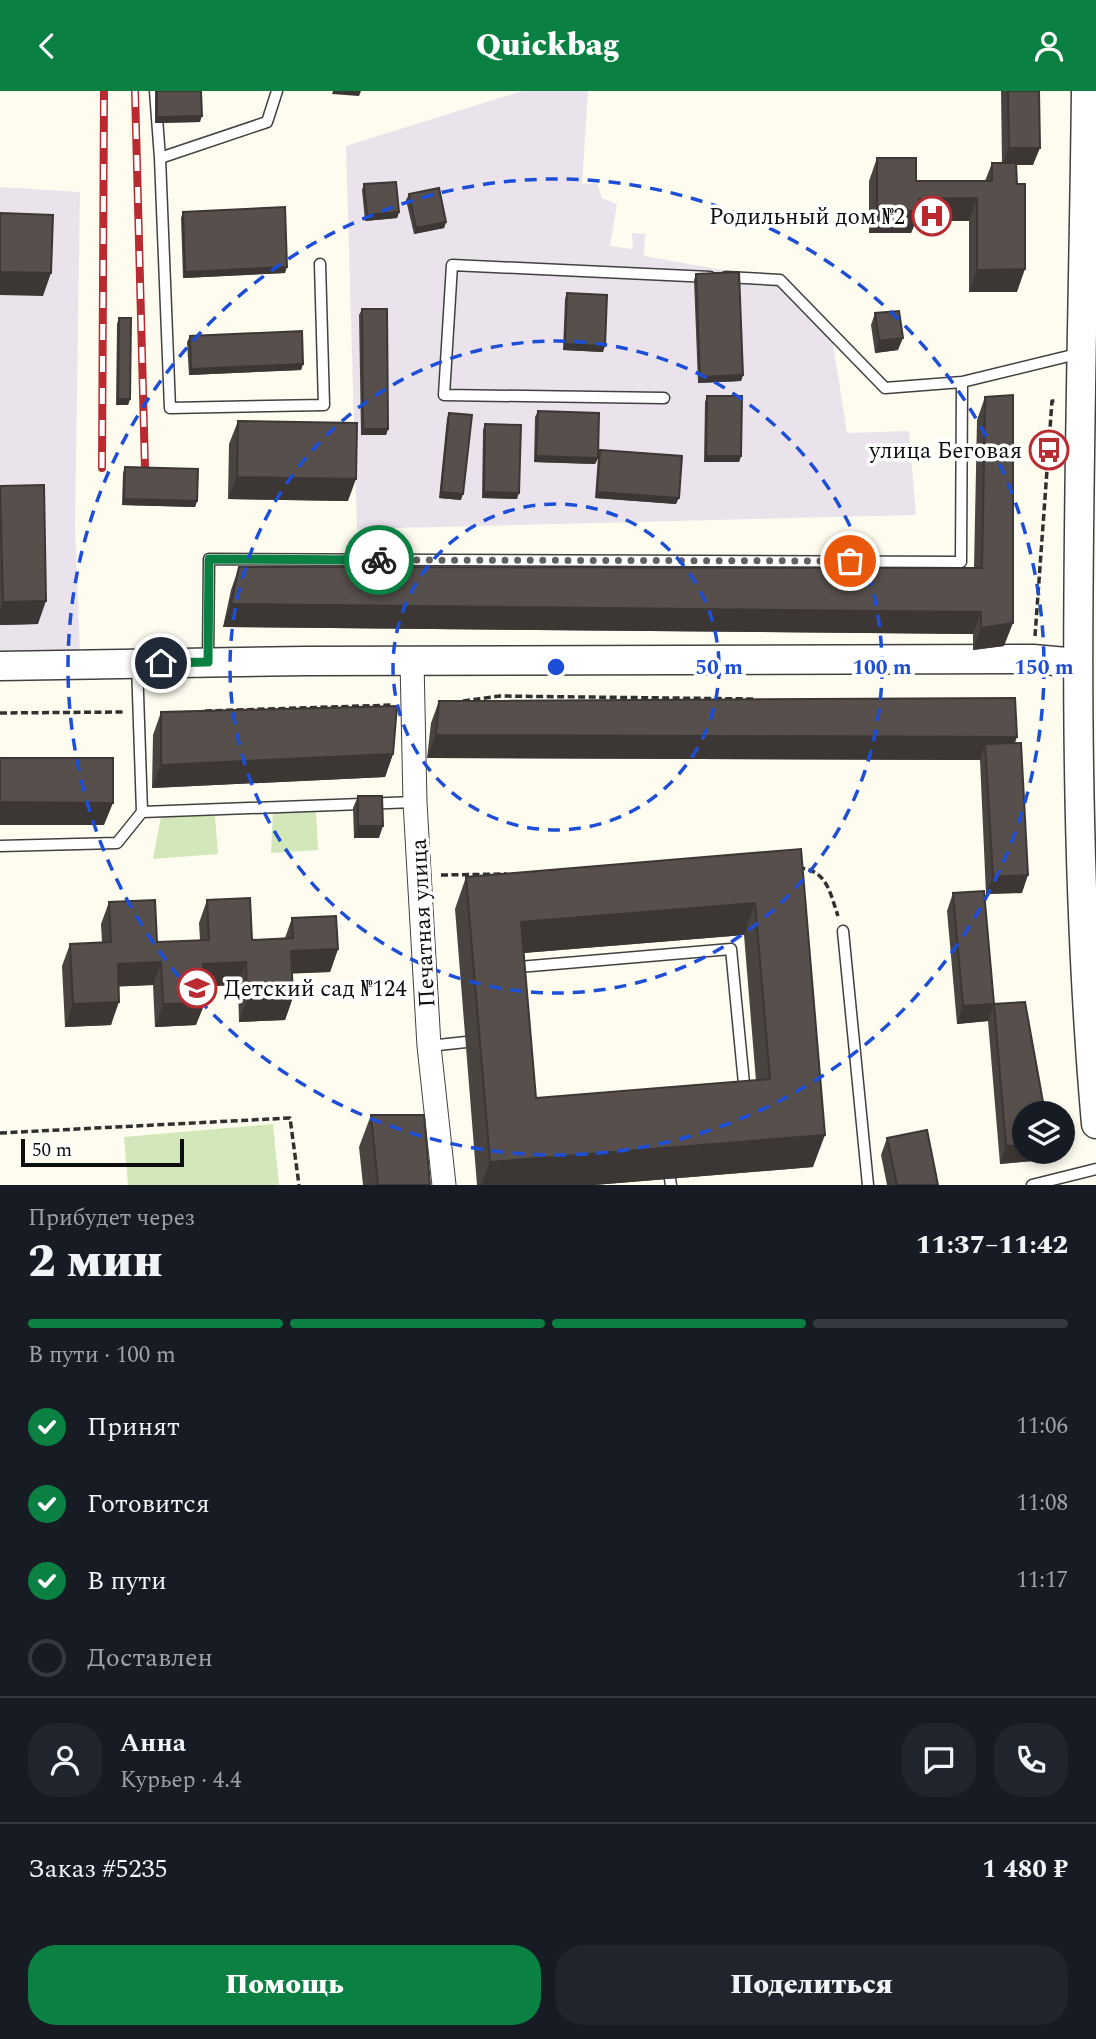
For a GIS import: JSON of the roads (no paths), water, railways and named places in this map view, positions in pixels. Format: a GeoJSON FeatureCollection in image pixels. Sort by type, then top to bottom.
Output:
{"type":"FeatureCollection","features":[{"type":"Feature","properties":{"kind":"street"},"geometry":{"type":"LineString","coordinates":[[1086,91],[1090,353],[1082,397],[1078,663],[1088,1027],[1096,1124]]}},
{"type":"Feature","properties":{"kind":"street"},"geometry":{"type":"LineString","coordinates":[[0,666],[208,662],[1033,659],[1078,663]]}},
{"type":"Feature","properties":{"kind":"street","name":"Печатная улица"},"geometry":{"type":"LineString","coordinates":[[412,661],[415,802],[429,1046],[444,1185]]}},
{"type":"Feature","properties":{"kind":"lane"},"geometry":{"type":"LineString","coordinates":[[155,91],[170,408],[324,405],[320,264]]}},
{"type":"Feature","properties":{"kind":"lane"},"geometry":{"type":"LineString","coordinates":[[160,157],[267,123],[277,91]]}},
{"type":"Feature","properties":{"kind":"lane"},"geometry":{"type":"LineString","coordinates":[[664,398],[444,395],[452,265],[780,280],[885,387],[962,382],[1090,353]]}},
{"type":"Feature","properties":{"kind":"lane"},"geometry":{"type":"LineString","coordinates":[[208,662],[209,559],[961,562],[962,382]]}},
{"type":"Feature","properties":{"kind":"lane"},"geometry":{"type":"LineString","coordinates":[[0,846],[117,843],[142,812],[137,664]]}},
{"type":"Feature","properties":{"kind":"lane"},"geometry":{"type":"LineString","coordinates":[[142,812],[415,802]]}},
{"type":"Feature","properties":{"kind":"lane"},"geometry":{"type":"LineString","coordinates":[[844,931],[868,1185]]}},
{"type":"Feature","properties":{"kind":"lane"},"geometry":{"type":"LineString","coordinates":[[521,991],[519,967],[731,949],[745,1098],[732,1099]]}},
{"type":"Feature","properties":{"kind":"lane"},"geometry":{"type":"LineString","coordinates":[[429,1046],[466,1042]]}},
{"type":"Feature","properties":{"kind":"lane"},"geometry":{"type":"LineString","coordinates":[[1032,1185],[1096,1170]]}},
{"type":"Feature","properties":{"kind":"railway"},"geometry":{"type":"LineString","coordinates":[[102,468],[104,91]]}},
{"type":"Feature","properties":{"kind":"railway"},"geometry":{"type":"LineString","coordinates":[[135,91],[145,468]]}},
{"type":"Feature","properties":{"kind":"place","name":"Родильный дом №2"},"geometry":{"type":"Point","coordinates":[932,216]}},
{"type":"Feature","properties":{"kind":"place","name":"улица Беговая"},"geometry":{"type":"Point","coordinates":[1049,450]}},
{"type":"Feature","properties":{"kind":"place","name":"Детский сад №124"},"geometry":{"type":"Point","coordinates":[197,988]}}]}
